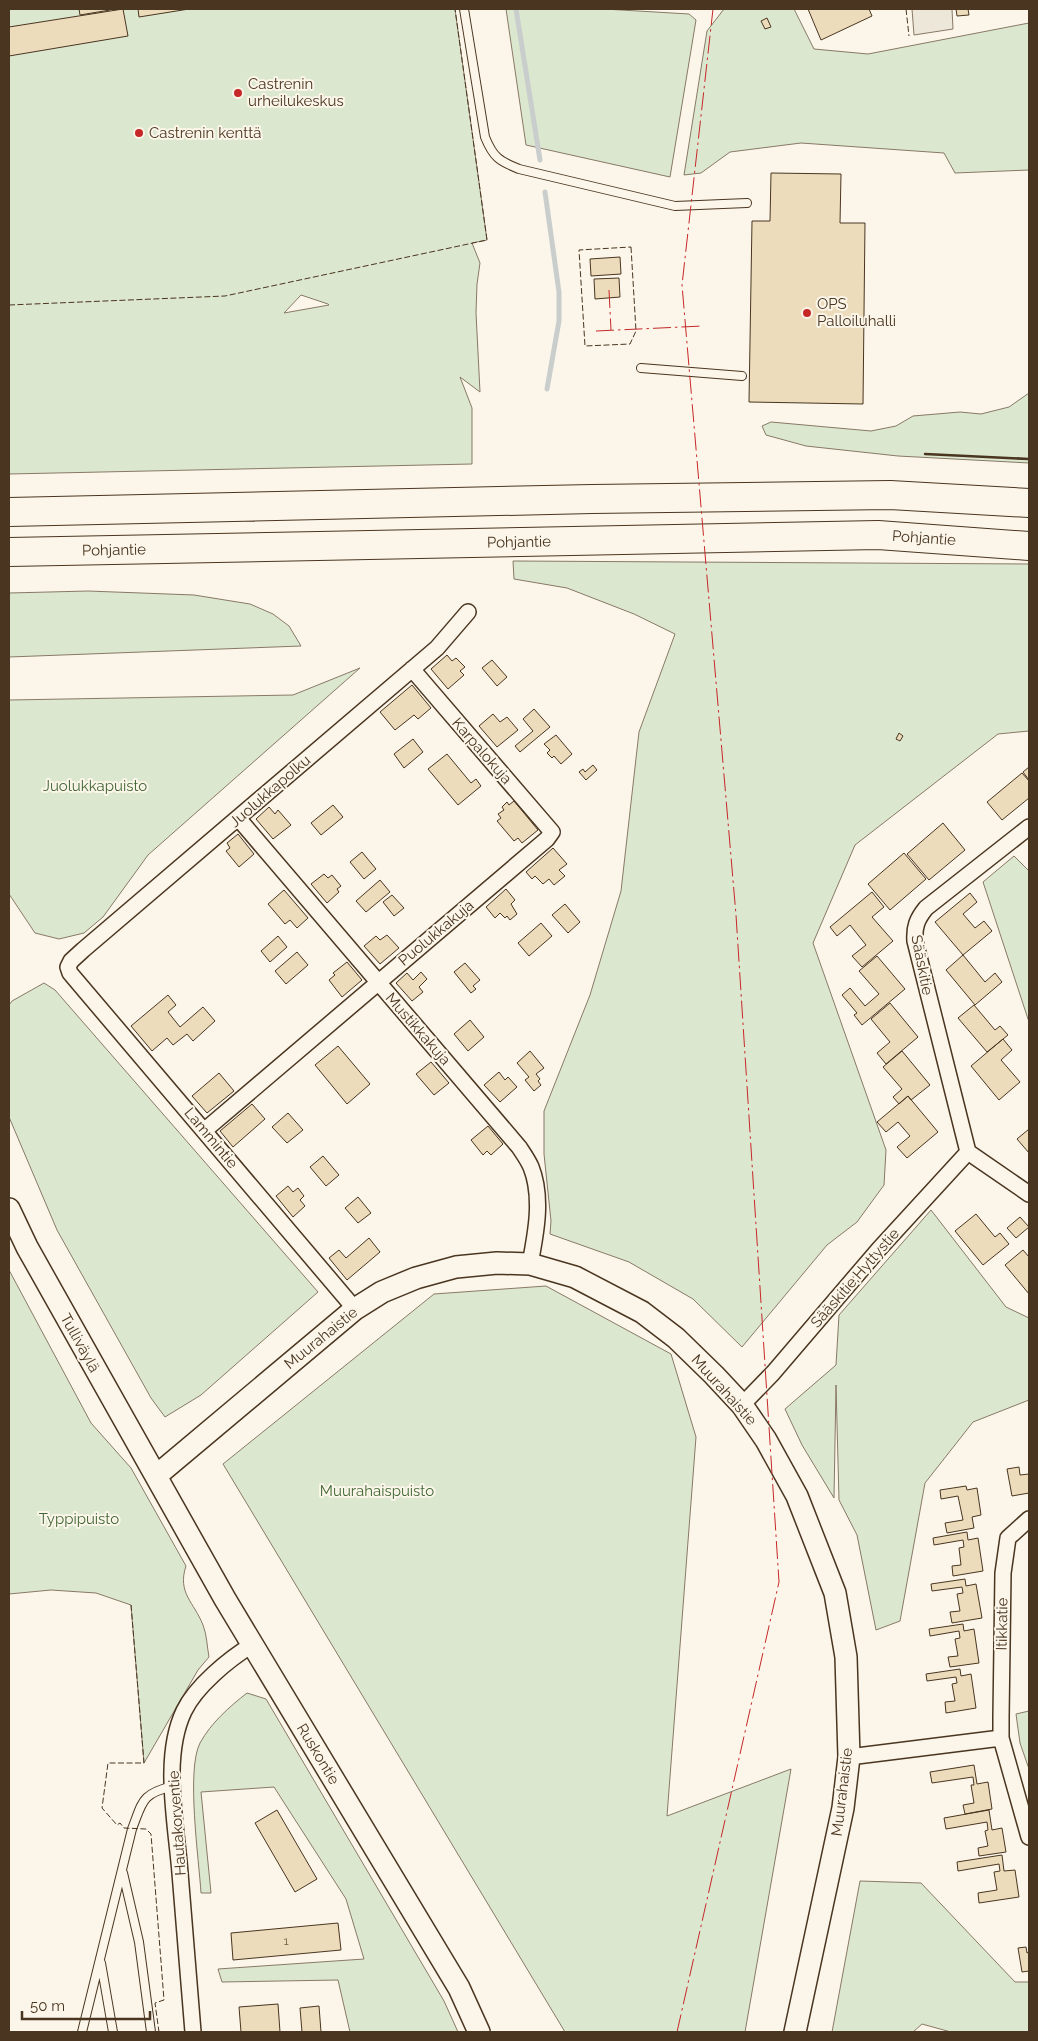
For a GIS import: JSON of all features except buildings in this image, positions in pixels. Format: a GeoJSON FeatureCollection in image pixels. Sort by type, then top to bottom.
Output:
{"type":"FeatureCollection","features":[{"type":"Feature","properties":{"kind":"highway"},"geometry":{"type":"LineString","coordinates":[[9,512],[592,499],[890,495],[1029,503]]}},
{"type":"Feature","properties":{"kind":"highway","name":"Pohjantie"},"geometry":{"type":"LineString","coordinates":[[9,552],[878,535],[1029,546]]}},
{"type":"Feature","properties":{"kind":"street","name":"Juolukkapolku"},"geometry":{"type":"LineString","coordinates":[[68,967],[71,961],[83,950],[437,648],[468,612]]}},
{"type":"Feature","properties":{"kind":"street","name":"Karpalokuja"},"geometry":{"type":"LineString","coordinates":[[412,669],[552,832]]}},
{"type":"Feature","properties":{"kind":"street","name":"Mustikkakuja"},"geometry":{"type":"LineString","coordinates":[[238,818],[519,1147],[531,1167],[536,1194],[538,1219],[530,1264]]}},
{"type":"Feature","properties":{"kind":"street","name":"Sääskitie"},"geometry":{"type":"LineString","coordinates":[[968,1152],[915,942],[914,930],[918,918],[926,908],[1029,827]]}},
{"type":"Feature","properties":{"kind":"street","name":"Puolukkakuja"},"geometry":{"type":"LineString","coordinates":[[205,1130],[547,839],[552,832]]}},
{"type":"Feature","properties":{"kind":"street","name":"Lammintie"},"geometry":{"type":"LineString","coordinates":[[68,967],[70,973],[355,1309]]}},
{"type":"Feature","properties":{"kind":"street"},"geometry":{"type":"LineString","coordinates":[[968,1152],[1029,1194]]}},
{"type":"Feature","properties":{"kind":"street","name":"Sääskitie;Hyttystie"},"geometry":{"type":"LineString","coordinates":[[742,1405],[773,1373],[879,1249],[968,1152]]}},
{"type":"Feature","properties":{"kind":"street","name":"Tulliväylä"},"geometry":{"type":"LineString","coordinates":[[9,1209],[27,1247],[156,1476]]}},
{"type":"Feature","properties":{"kind":"street","name":"Muurahaistie"},"geometry":{"type":"LineString","coordinates":[[156,1476],[355,1309],[382,1292],[416,1278],[456,1267],[530,1264],[575,1278],[642,1312],[676,1338],[742,1405],[766,1440],[797,1496],[835,1593],[846,1657],[849,1757],[843,1808],[795,2032]]}},
{"type":"Feature","properties":{"kind":"street","name":"Ruskontie"},"geometry":{"type":"LineString","coordinates":[[156,1476],[252,1645],[459,1988],[479,2032]]}},
{"type":"Feature","properties":{"kind":"street","name":"Itikkatie"},"geometry":{"type":"LineString","coordinates":[[1029,1519],[1008,1538],[1003,1573],[1001,1738],[1029,1837]]}},
{"type":"Feature","properties":{"kind":"street","name":"Hautakorventie"},"geometry":{"type":"LineString","coordinates":[[193,2032],[173,1786],[174,1740],[184,1710],[198,1690],[234,1656],[252,1645]]}},
{"type":"Feature","properties":{"kind":"street"},"geometry":{"type":"LineString","coordinates":[[849,1757],[1001,1738]]}},
{"type":"Feature","properties":{"kind":"lane"},"geometry":{"type":"LineString","coordinates":[[464,9],[485,136],[490,151],[502,162],[519,169],[675,206],[747,203]]}},
{"type":"Feature","properties":{"kind":"lane"},"geometry":{"type":"LineString","coordinates":[[641,368],[742,376]]}},
{"type":"Feature","properties":{"kind":"lane"},"geometry":{"type":"LineString","coordinates":[[82,2032],[132,1830],[143,1800],[150,1793],[173,1786]]}},
{"type":"Feature","properties":{"kind":"lane"},"geometry":{"type":"LineString","coordinates":[[122,1871],[139,1942],[151,2032]]}},
{"type":"Feature","properties":{"kind":"lane"},"geometry":{"type":"LineString","coordinates":[[100,1958],[113,2032]]}},
{"type":"Feature","properties":{"kind":"green space"},"geometry":{"type":"Polygon","coordinates":[[[9,9],[455,9],[487,240],[472,243],[480,263],[476,313],[480,392],[460,377],[472,408],[472,464],[9,474],[9,9]],[[301,295],[284,313],[329,305],[301,295]]]}},
{"type":"Feature","properties":{"kind":"green space"},"geometry":{"type":"Polygon","coordinates":[[[506,9],[604,9],[689,14],[696,20],[670,177],[526,145],[506,9]]]}},
{"type":"Feature","properties":{"kind":"green space"},"geometry":{"type":"Polygon","coordinates":[[[724,9],[794,9],[814,49],[868,54],[1029,23],[1029,170],[955,173],[944,153],[801,143],[730,152],[701,173],[684,175],[707,31],[724,9]]]}},
{"type":"Feature","properties":{"kind":"green space"},"geometry":{"type":"Polygon","coordinates":[[[1029,393],[1029,463],[898,456],[806,446],[766,435],[762,426],[771,422],[871,431],[896,426],[913,416],[960,412],[981,414],[1009,407],[1029,393]]]}},
{"type":"Feature","properties":{"kind":"green space"},"geometry":{"type":"Polygon","coordinates":[[[513,561],[1029,564],[1029,731],[998,734],[855,845],[813,943],[886,1150],[884,1185],[857,1222],[827,1245],[742,1347],[693,1299],[629,1262],[550,1234],[551,1221],[544,1154],[544,1111],[590,995],[621,891],[639,732],[675,634],[634,614],[567,588],[514,579],[513,561]]]}},
{"type":"Feature","properties":{"kind":"green space"},"geometry":{"type":"Polygon","coordinates":[[[88,591],[194,595],[250,604],[273,614],[289,626],[301,646],[9,657],[9,593],[88,591]]]}},
{"type":"Feature","properties":{"kind":"green space","name":"Juolukkapuisto"},"geometry":{"type":"Polygon","coordinates":[[[360,668],[148,855],[103,917],[84,933],[59,939],[35,933],[9,894],[9,700],[293,695],[360,668]]]}},
{"type":"Feature","properties":{"kind":"green space"},"geometry":{"type":"Polygon","coordinates":[[[1014,856],[1029,871],[1029,1022],[983,882],[1014,856]]]}},
{"type":"Feature","properties":{"kind":"green space"},"geometry":{"type":"Polygon","coordinates":[[[44,983],[55,990],[318,1292],[201,1395],[165,1417],[151,1398],[57,1230],[9,1117],[9,1005],[12,1001],[44,983]]]}},
{"type":"Feature","properties":{"kind":"green space"},"geometry":{"type":"Polygon","coordinates":[[[931,1210],[1006,1307],[1029,1318],[1029,1400],[973,1422],[925,1483],[900,1621],[876,1630],[857,1535],[839,1500],[836,1385],[834,1498],[802,1445],[785,1409],[836,1365],[839,1315],[931,1210]]]}},
{"type":"Feature","properties":{"kind":"green space","name":"Typpipuisto"},"geometry":{"type":"Polygon","coordinates":[[[9,1270],[91,1423],[131,1468],[186,1566],[184,1575],[185,1590],[204,1629],[209,1657],[198,1670],[144,1763],[131,1605],[96,1593],[51,1590],[9,1594],[9,1270]]]}},
{"type":"Feature","properties":{"kind":"green space","name":"Muurahaispuisto"},"geometry":{"type":"Polygon","coordinates":[[[546,1286],[671,1354],[696,1437],[667,1816],[791,1769],[745,2032],[565,2032],[223,1464],[434,1294],[546,1286]]]}},
{"type":"Feature","properties":{"kind":"green space"},"geometry":{"type":"Polygon","coordinates":[[[247,1693],[266,1699],[444,2001],[458,2032],[350,2032],[338,1980],[222,1982],[218,1969],[364,1959],[346,1899],[274,1787],[201,1792],[211,1893],[201,1893],[194,1794],[196,1756],[200,1743],[209,1729],[247,1693]]]}},
{"type":"Feature","properties":{"kind":"green space"},"geometry":{"type":"Polygon","coordinates":[[[1029,1711],[1029,1769],[1020,1743],[1016,1714],[1029,1711]]]}},
{"type":"Feature","properties":{"kind":"green space"},"geometry":{"type":"Polygon","coordinates":[[[860,1881],[921,1883],[1015,1982],[1029,1982],[1029,2032],[951,2032],[922,2024],[913,2032],[832,2032],[860,1881]]]}},
{"type":"Feature","properties":{"kind":"shaded area"},"geometry":{"type":"Polygon","coordinates":[[[912,9],[952,9],[953,29],[914,35],[912,9]]]}},
{"type":"Feature","properties":{"kind":"waterway"},"geometry":{"type":"LineString","coordinates":[[516,9],[540,160]]}},
{"type":"Feature","properties":{"kind":"waterway"},"geometry":{"type":"LineString","coordinates":[[545,192],[559,292],[559,321],[547,389]]}},
{"type":"Feature","properties":{"kind":"fence"},"geometry":{"type":"LineString","coordinates":[[9,305],[225,296],[487,240],[455,9]]}},
{"type":"Feature","properties":{"kind":"fence"},"geometry":{"type":"LineString","coordinates":[[906,9],[909,36]]}},
{"type":"Feature","properties":{"kind":"fence"},"geometry":{"type":"LineString","coordinates":[[631,247],[636,331],[630,344],[585,346],[579,250],[631,247]]}},
{"type":"Feature","properties":{"kind":"fence"},"geometry":{"type":"LineString","coordinates":[[131,1605],[144,1763],[108,1763],[102,1808],[117,1825],[120,1823],[124,1828],[146,1829],[151,1834],[164,2000],[155,2003],[159,2032]]}},
{"type":"Feature","properties":{"kind":"wall"},"geometry":{"type":"LineString","coordinates":[[925,454],[1029,459]]}},
{"type":"Feature","properties":{"kind":"power"},"geometry":{"type":"LineString","coordinates":[[677,2032],[779,1582],[736,915],[682,285],[713,9]]}},
{"type":"Feature","properties":{"kind":"power"},"geometry":{"type":"LineString","coordinates":[[609,290],[611,330]]}},
{"type":"Feature","properties":{"kind":"power"},"geometry":{"type":"LineString","coordinates":[[596,331],[703,326]]}},
{"type":"Feature","properties":{"kind":"place","name":"Castrenin urheilukeskus"},"geometry":{"type":"Point","coordinates":[238,93]}},
{"type":"Feature","properties":{"kind":"place","name":"Castrenin kenttä"},"geometry":{"type":"Point","coordinates":[139,133]}},
{"type":"Feature","properties":{"kind":"place","name":"OPS Palloiluhalli"},"geometry":{"type":"Point","coordinates":[807,313]}}]}
